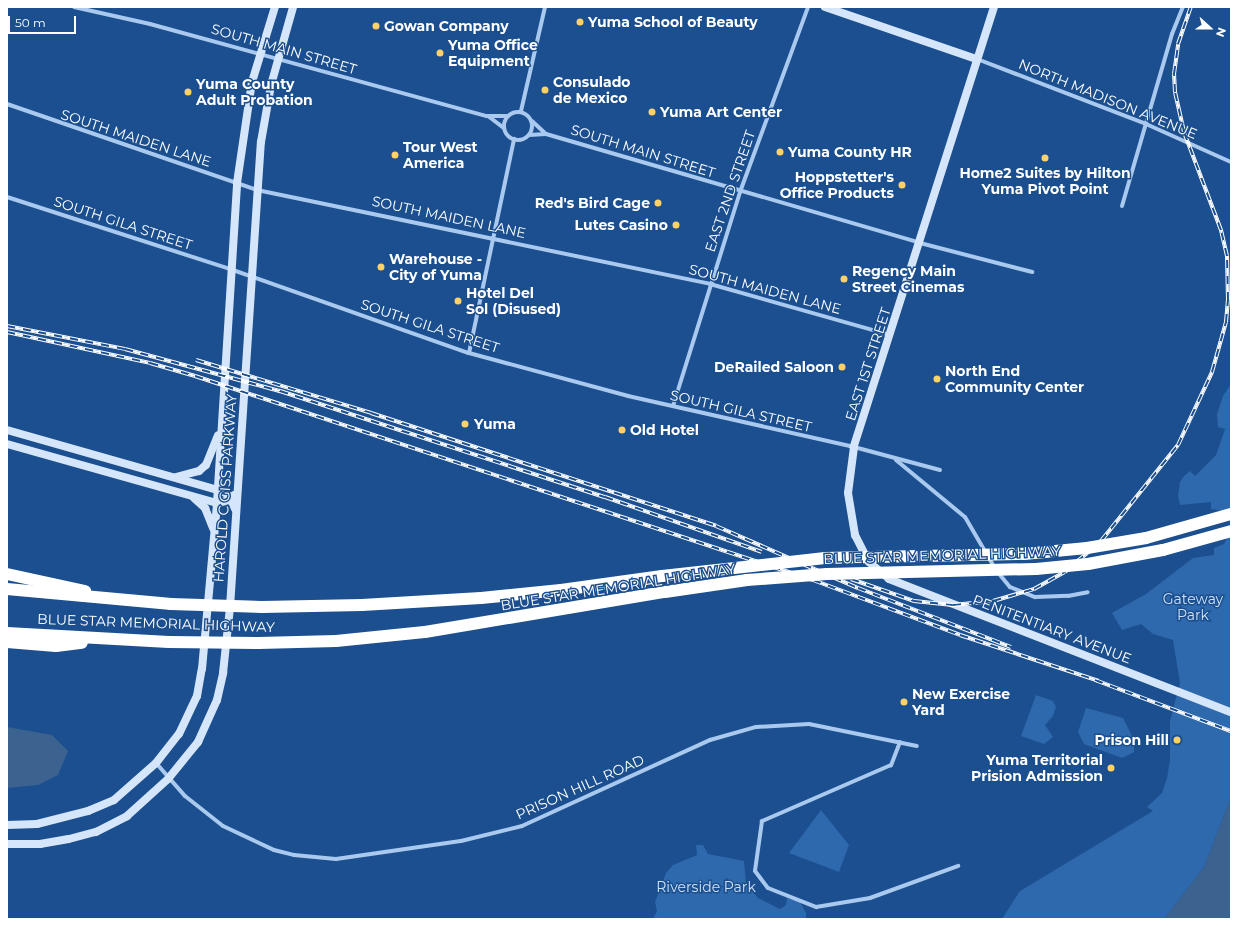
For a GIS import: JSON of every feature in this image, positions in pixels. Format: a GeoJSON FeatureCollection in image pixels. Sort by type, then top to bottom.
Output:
{"type":"FeatureCollection","features":[{"type":"Feature","properties":{"kind":"highway","name":"BLUE STAR MEMORIAL HIGHWAY"},"geometry":{"type":"LineString","coordinates":[[7,589],[135,602],[262,607],[362,605],[481,598],[561,590],[662,576],[825,558],[1058,551],[1146,538],[1231,514]]}},
{"type":"Feature","properties":{"kind":"highway","name":"BLUE STAR MEMORIAL HIGHWAY"},"geometry":{"type":"LineString","coordinates":[[7,633],[169,642],[259,643],[336,641],[425,632],[746,580],[827,574],[1036,569],[1088,564],[1163,550],[1231,531]]}},
{"type":"Feature","properties":{"kind":"highway"},"geometry":{"type":"LineString","coordinates":[[7,574],[135,602]]}},
{"type":"Feature","properties":{"kind":"highway"},"geometry":{"type":"LineString","coordinates":[[7,642],[56,646],[122,640]]}},
{"type":"Feature","properties":{"kind":"main road","name":"HAROLD C GISS PARKWAY"},"geometry":{"type":"LineString","coordinates":[[7,825],[21,826],[37,824],[114,800],[156,763],[179,734],[198,696],[203,662],[218,490],[230,269],[237,183],[252,82],[275,7]]}},
{"type":"Feature","properties":{"kind":"main road","name":"HAROLD C GISS PARKWAY"},"geometry":{"type":"LineString","coordinates":[[7,844],[40,844],[96,832],[127,816],[168,779],[198,742],[217,700],[223,673],[237,517],[261,142],[277,58],[293,7]]}},
{"type":"Feature","properties":{"kind":"main road"},"geometry":{"type":"LineString","coordinates":[[825,7],[976,59]]}},
{"type":"Feature","properties":{"kind":"main road","name":"EAST 1ST STREET"},"geometry":{"type":"LineString","coordinates":[[869,562],[857,540],[850,513],[849,480],[854,448],[920,243],[976,59],[994,7]]}},
{"type":"Feature","properties":{"kind":"main road"},"geometry":{"type":"LineString","coordinates":[[172,478],[199,471],[206,464],[222,423]]}},
{"type":"Feature","properties":{"kind":"main road"},"geometry":{"type":"LineString","coordinates":[[7,430],[218,490],[231,498],[237,517]]}},
{"type":"Feature","properties":{"kind":"main road"},"geometry":{"type":"LineString","coordinates":[[7,444],[217,503],[231,498],[239,487]]}},
{"type":"Feature","properties":{"kind":"main road"},"geometry":{"type":"LineString","coordinates":[[193,497],[205,508],[214,531]]}},
{"type":"Feature","properties":{"kind":"main road","name":"PENITENTIARY AVENUE"},"geometry":{"type":"LineString","coordinates":[[869,562],[896,582],[1231,712]]}},
{"type":"Feature","properties":{"kind":"street","name":"SOUTH MAIN STREET"},"geometry":{"type":"LineString","coordinates":[[74,7],[150,24],[488,116],[508,116]]}},
{"type":"Feature","properties":{"kind":"street"},"geometry":{"type":"LineString","coordinates":[[521,111],[545,7]]}},
{"type":"Feature","properties":{"kind":"street","name":"EAST 2ND STREET"},"geometry":{"type":"LineString","coordinates":[[673,406],[740,192],[808,7]]}},
{"type":"Feature","properties":{"kind":"street"},"geometry":{"type":"LineString","coordinates":[[1122,206],[1172,34],[1183,7]]}},
{"type":"Feature","properties":{"kind":"street","name":"NORTH MADISON AVENUE"},"geometry":{"type":"LineString","coordinates":[[976,59],[1146,124],[1231,162]]}},
{"type":"Feature","properties":{"kind":"street","name":"SOUTH MAIDEN LANE"},"geometry":{"type":"LineString","coordinates":[[7,104],[257,190],[492,236],[710,284],[891,335]]}},
{"type":"Feature","properties":{"kind":"street"},"geometry":{"type":"LineString","coordinates":[[521,111],[527,114],[532,121],[532,128],[529,135],[522,139],[514,139],[508,135],[504,128],[508,116],[521,111]]}},
{"type":"Feature","properties":{"kind":"street","name":"SOUTH MAIN STREET"},"geometry":{"type":"LineString","coordinates":[[488,116],[504,128]]}},
{"type":"Feature","properties":{"kind":"street","name":"SOUTH MAIN STREET"},"geometry":{"type":"LineString","coordinates":[[532,121],[546,134]]}},
{"type":"Feature","properties":{"kind":"street","name":"SOUTH MAIN STREET"},"geometry":{"type":"LineString","coordinates":[[529,135],[546,134],[740,192],[920,243],[1032,272]]}},
{"type":"Feature","properties":{"kind":"street"},"geometry":{"type":"LineString","coordinates":[[469,353],[492,236],[514,139]]}},
{"type":"Feature","properties":{"kind":"street","name":"SOUTH GILA STREET"},"geometry":{"type":"LineString","coordinates":[[7,197],[252,276],[469,353],[673,406],[854,448],[940,470]]}},
{"type":"Feature","properties":{"kind":"street"},"geometry":{"type":"LineString","coordinates":[[893,458],[965,517],[996,570],[1010,587],[1034,597],[1068,596],[1088,592]]}},
{"type":"Feature","properties":{"kind":"street","name":"PRISON HILL ROAD"},"geometry":{"type":"LineString","coordinates":[[156,763],[168,779],[223,826],[251,840],[294,855],[336,858],[461,841],[522,826],[710,740],[750,728],[809,724],[916,746]]}},
{"type":"Feature","properties":{"kind":"street"},"geometry":{"type":"LineString","coordinates":[[900,742],[891,765],[762,822],[755,871],[768,888],[816,907],[870,898],[958,866]]}},
{"type":"Feature","properties":{"kind":"green space"},"geometry":{"type":"Polygon","coordinates":[[[1231,384],[1231,523],[1225,511],[1211,509],[1211,502],[1180,505],[1178,496],[1180,482],[1184,476],[1190,471],[1195,476],[1216,455],[1225,429],[1218,427],[1217,414],[1223,396],[1231,384]]]}},
{"type":"Feature","properties":{"kind":"green space","name":"Gateway Park"},"geometry":{"type":"Polygon","coordinates":[[[1231,530],[1231,797],[1204,867],[1164,919],[1002,919],[1020,891],[1153,811],[1147,807],[1162,793],[1167,778],[1170,760],[1170,721],[1180,683],[1173,640],[1153,634],[1141,624],[1122,630],[1112,613],[1146,594],[1193,558],[1214,555],[1214,548],[1224,544],[1231,530]]]}},
{"type":"Feature","properties":{"kind":"green space"},"geometry":{"type":"Polygon","coordinates":[[[1036,695],[1053,701],[1056,707],[1053,716],[1045,725],[1053,737],[1044,744],[1021,736],[1036,695]]]}},
{"type":"Feature","properties":{"kind":"green space"},"geometry":{"type":"Polygon","coordinates":[[[1086,708],[1123,718],[1134,740],[1134,752],[1122,758],[1084,744],[1078,732],[1086,708]]]}},
{"type":"Feature","properties":{"kind":"green space"},"geometry":{"type":"Polygon","coordinates":[[[821,810],[849,845],[839,872],[789,853],[821,810]]]}},
{"type":"Feature","properties":{"kind":"green space","name":"Riverside Park"},"geometry":{"type":"Polygon","coordinates":[[[696,845],[703,845],[708,854],[744,861],[746,884],[758,898],[780,909],[786,905],[787,898],[800,902],[806,913],[806,919],[653,919],[657,911],[655,902],[666,873],[673,865],[697,855],[696,845]]]}},
{"type":"Feature","properties":{"kind":"shaded area"},"geometry":{"type":"Polygon","coordinates":[[[7,727],[52,735],[68,751],[58,775],[38,785],[7,788],[7,727]]]}},
{"type":"Feature","properties":{"kind":"shaded area"},"geometry":{"type":"Polygon","coordinates":[[[1231,797],[1231,919],[1164,919],[1204,867],[1231,797]]]}},
{"type":"Feature","properties":{"kind":"railway"},"geometry":{"type":"LineString","coordinates":[[851,579],[914,601],[953,605],[993,601],[1034,589],[1065,572],[1101,541],[1178,445],[1212,372],[1226,322],[1228,300],[1227,256],[1221,230],[1184,132],[1175,92],[1174,74],[1178,44],[1191,7]]}},
{"type":"Feature","properties":{"kind":"railway"},"geometry":{"type":"LineString","coordinates":[[7,326],[125,349],[280,391],[605,497],[762,552]]}},
{"type":"Feature","properties":{"kind":"railway"},"geometry":{"type":"LineString","coordinates":[[7,332],[150,363],[195,376],[813,580],[960,635],[1099,681]]}},
{"type":"Feature","properties":{"kind":"railway"},"geometry":{"type":"LineString","coordinates":[[196,360],[371,413],[716,526],[858,588],[1011,647]]}},
{"type":"Feature","properties":{"kind":"railway"},"geometry":{"type":"LineString","coordinates":[[1095,680],[1231,731]]}},
{"type":"Feature","properties":{"kind":"place","name":"Yuma School of Beauty"},"geometry":{"type":"Point","coordinates":[580,22]}},
{"type":"Feature","properties":{"kind":"place","name":"Gowan Company"},"geometry":{"type":"Point","coordinates":[376,26]}},
{"type":"Feature","properties":{"kind":"place","name":"Yuma Office Equipment"},"geometry":{"type":"Point","coordinates":[440,53]}},
{"type":"Feature","properties":{"kind":"place","name":"Consulado de Mexico"},"geometry":{"type":"Point","coordinates":[545,90]}},
{"type":"Feature","properties":{"kind":"place","name":"Yuma County Adult Probation"},"geometry":{"type":"Point","coordinates":[188,92]}},
{"type":"Feature","properties":{"kind":"place","name":"Yuma Art Center"},"geometry":{"type":"Point","coordinates":[652,112]}},
{"type":"Feature","properties":{"kind":"place","name":"Yuma County HR"},"geometry":{"type":"Point","coordinates":[780,152]}},
{"type":"Feature","properties":{"kind":"place","name":"Tour West America"},"geometry":{"type":"Point","coordinates":[395,155]}},
{"type":"Feature","properties":{"kind":"place","name":"Home2 Suites by Hilton Yuma Pivot Point"},"geometry":{"type":"Point","coordinates":[1045,158]}},
{"type":"Feature","properties":{"kind":"place","name":"Hoppstetter's Office Products"},"geometry":{"type":"Point","coordinates":[902,185]}},
{"type":"Feature","properties":{"kind":"place","name":"Red's Bird Cage"},"geometry":{"type":"Point","coordinates":[658,203]}},
{"type":"Feature","properties":{"kind":"place","name":"Lutes Casino"},"geometry":{"type":"Point","coordinates":[676,225]}},
{"type":"Feature","properties":{"kind":"place","name":"Warehouse - City of Yuma"},"geometry":{"type":"Point","coordinates":[381,267]}},
{"type":"Feature","properties":{"kind":"place","name":"Regency Main Street Cinemas"},"geometry":{"type":"Point","coordinates":[844,279]}},
{"type":"Feature","properties":{"kind":"place","name":"Hotel Del Sol (Disused)"},"geometry":{"type":"Point","coordinates":[458,301]}},
{"type":"Feature","properties":{"kind":"place","name":"DeRailed Saloon"},"geometry":{"type":"Point","coordinates":[842,367]}},
{"type":"Feature","properties":{"kind":"place","name":"North End Community Center"},"geometry":{"type":"Point","coordinates":[937,379]}},
{"type":"Feature","properties":{"kind":"place","name":"Yuma"},"geometry":{"type":"Point","coordinates":[465,424]}},
{"type":"Feature","properties":{"kind":"place","name":"Old Hotel"},"geometry":{"type":"Point","coordinates":[622,430]}},
{"type":"Feature","properties":{"kind":"place","name":"New Exercise Yard"},"geometry":{"type":"Point","coordinates":[904,702]}},
{"type":"Feature","properties":{"kind":"place","name":"Prison Hill"},"geometry":{"type":"Point","coordinates":[1177,740]}},
{"type":"Feature","properties":{"kind":"place","name":"Yuma Territorial Prision Admission"},"geometry":{"type":"Point","coordinates":[1111,768]}}]}
